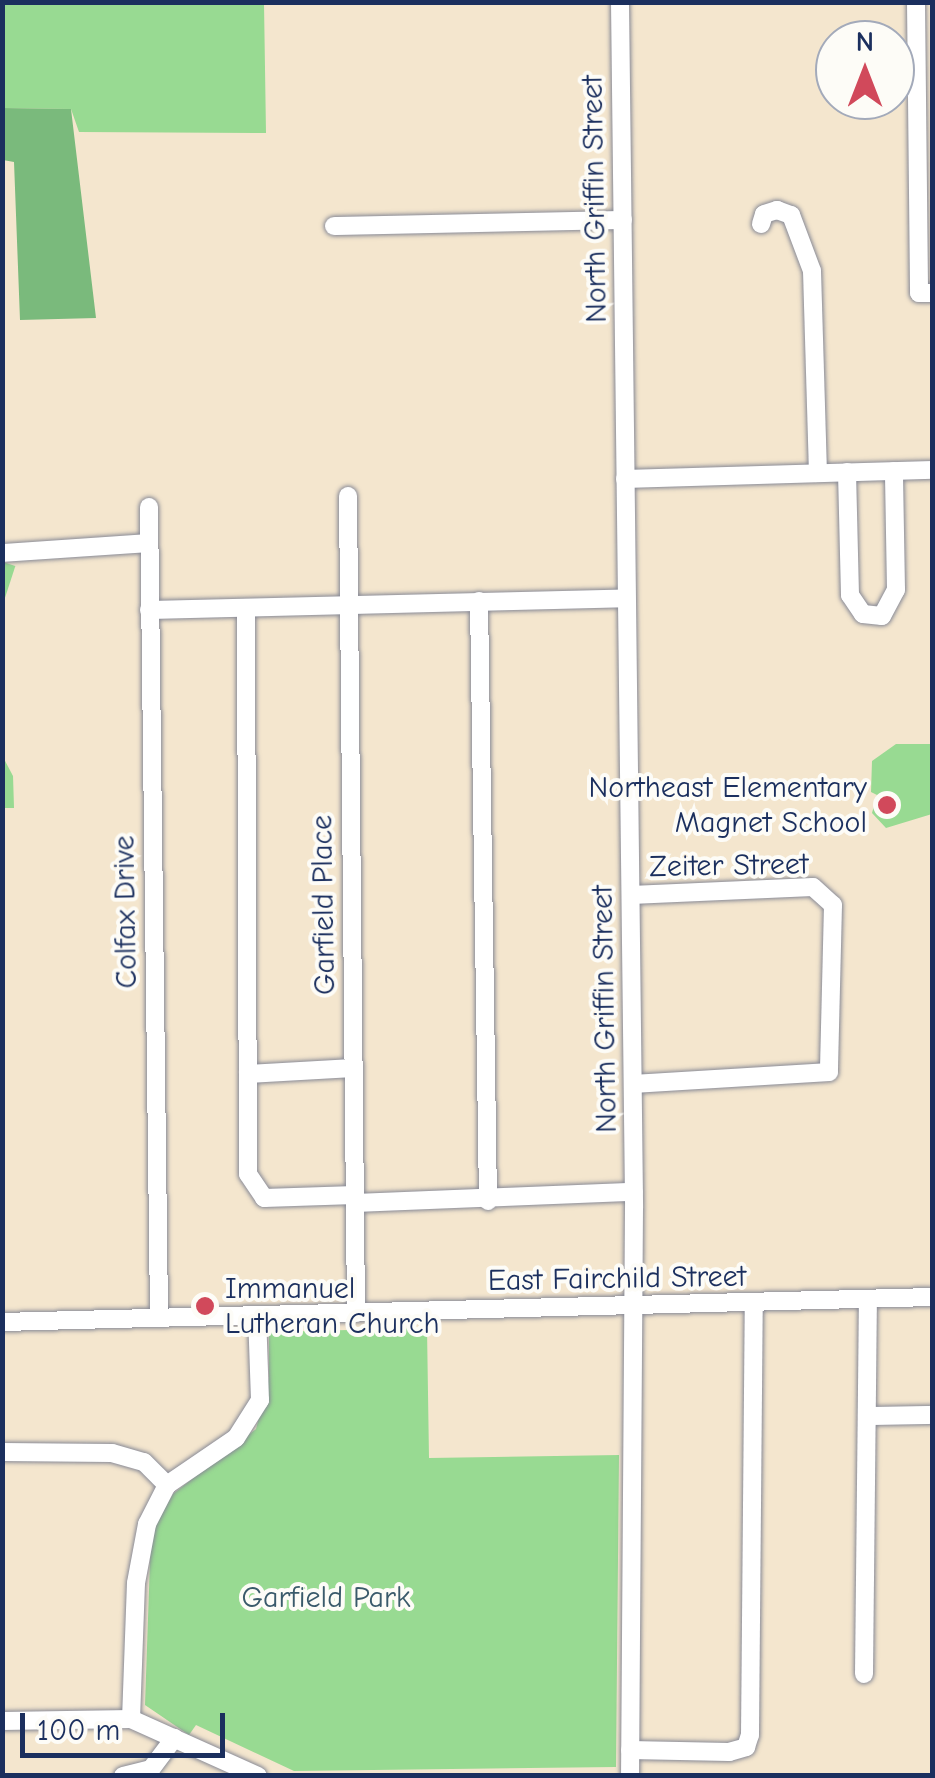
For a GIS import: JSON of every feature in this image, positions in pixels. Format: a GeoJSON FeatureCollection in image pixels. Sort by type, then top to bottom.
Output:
{"type":"FeatureCollection","features":[{"type":"Feature","properties":{"kind":"street","name":"North Griffin Street"},"geometry":{"type":"LineString","coordinates":[[620,2],[634,1192],[630,1776]]}},
{"type":"Feature","properties":{"kind":"street"},"geometry":{"type":"LineString","coordinates":[[916,2],[925,26],[919,293],[932,293]]}},
{"type":"Feature","properties":{"kind":"street"},"geometry":{"type":"LineString","coordinates":[[761,224],[764,214],[777,210],[791,215],[812,271],[818,473]]}},
{"type":"Feature","properties":{"kind":"street"},"geometry":{"type":"LineString","coordinates":[[334,226],[622,220]]}},
{"type":"Feature","properties":{"kind":"street"},"geometry":{"type":"LineString","coordinates":[[625,479],[932,470]]}},
{"type":"Feature","properties":{"kind":"street"},"geometry":{"type":"LineString","coordinates":[[847,472],[850,595],[862,614],[882,616],[896,590],[894,471]]}},
{"type":"Feature","properties":{"kind":"street","name":"Garfield Place"},"geometry":{"type":"LineString","coordinates":[[348,496],[356,1312]]}},
{"type":"Feature","properties":{"kind":"street","name":"Colfax Drive"},"geometry":{"type":"LineString","coordinates":[[149,507],[159,1317]]}},
{"type":"Feature","properties":{"kind":"street"},"geometry":{"type":"LineString","coordinates":[[2,553],[148,543]]}},
{"type":"Feature","properties":{"kind":"street"},"geometry":{"type":"LineString","coordinates":[[150,610],[626,598]]}},
{"type":"Feature","properties":{"kind":"street"},"geometry":{"type":"LineString","coordinates":[[479,600],[488,1201]]}},
{"type":"Feature","properties":{"kind":"street"},"geometry":{"type":"LineString","coordinates":[[246,608],[248,1174],[254,1192],[355,1199],[488,1201],[634,1192]]}},
{"type":"Feature","properties":{"kind":"street","name":"Zeiter Street"},"geometry":{"type":"LineString","coordinates":[[631,895],[814,887],[826,894],[833,905],[829,1072],[633,1084]]}},
{"type":"Feature","properties":{"kind":"street"},"geometry":{"type":"LineString","coordinates":[[248,1074],[353,1068]]}},
{"type":"Feature","properties":{"kind":"street","name":"East Fairchild Street"},"geometry":{"type":"LineString","coordinates":[[2,1322],[932,1297]]}},
{"type":"Feature","properties":{"kind":"street"},"geometry":{"type":"LineString","coordinates":[[864,1674],[868,1299]]}},
{"type":"Feature","properties":{"kind":"street"},"geometry":{"type":"LineString","coordinates":[[630,1750],[729,1752],[746,1747],[750,1736],[754,1303]]}},
{"type":"Feature","properties":{"kind":"street"},"geometry":{"type":"LineString","coordinates":[[131,1719],[136,1583],[146,1524],[168,1484],[236,1438],[260,1400],[257,1315]]}},
{"type":"Feature","properties":{"kind":"street"},"geometry":{"type":"LineString","coordinates":[[866,1416],[932,1415]]}},
{"type":"Feature","properties":{"kind":"street"},"geometry":{"type":"LineString","coordinates":[[2,1452],[112,1454],[144,1462],[168,1484]]}},
{"type":"Feature","properties":{"kind":"street"},"geometry":{"type":"LineString","coordinates":[[2,1721],[131,1719],[258,1776]]}},
{"type":"Feature","properties":{"kind":"street"},"geometry":{"type":"LineString","coordinates":[[123,1776],[151,1769],[174,1738]]}},
{"type":"Feature","properties":{"kind":"green space"},"geometry":{"type":"Polygon","coordinates":[[[3,3],[264,3],[266,133],[79,132],[71,109],[3,108],[3,3]]]}},
{"type":"Feature","properties":{"kind":"green space"},"geometry":{"type":"Polygon","coordinates":[[[3,108],[71,109],[96,318],[20,320],[14,162],[3,160],[3,108]]]}},
{"type":"Feature","properties":{"kind":"green space"},"geometry":{"type":"Polygon","coordinates":[[[3,562],[15,566],[2,607],[3,562]]]}},
{"type":"Feature","properties":{"kind":"green space"},"geometry":{"type":"Polygon","coordinates":[[[896,744],[932,744],[932,814],[886,828],[872,813],[877,795],[871,792],[872,761],[896,744]]]}},
{"type":"Feature","properties":{"kind":"green space"},"geometry":{"type":"Polygon","coordinates":[[[3,757],[13,776],[14,808],[3,808],[3,757]]]}},
{"type":"Feature","properties":{"kind":"green space","name":"Garfield Park"},"geometry":{"type":"Polygon","coordinates":[[[427,1328],[429,1458],[619,1455],[616,1767],[294,1771],[196,1725],[189,1735],[145,1705],[151,1532],[173,1494],[256,1429],[269,1378],[269,1332],[427,1328]]]}},
{"type":"Feature","properties":{"kind":"place","name":"Northeast Elementary Magnet School"},"geometry":{"type":"Point","coordinates":[887,805]}},
{"type":"Feature","properties":{"kind":"place","name":"Immanuel Lutheran Church"},"geometry":{"type":"Point","coordinates":[205,1306]}}]}
